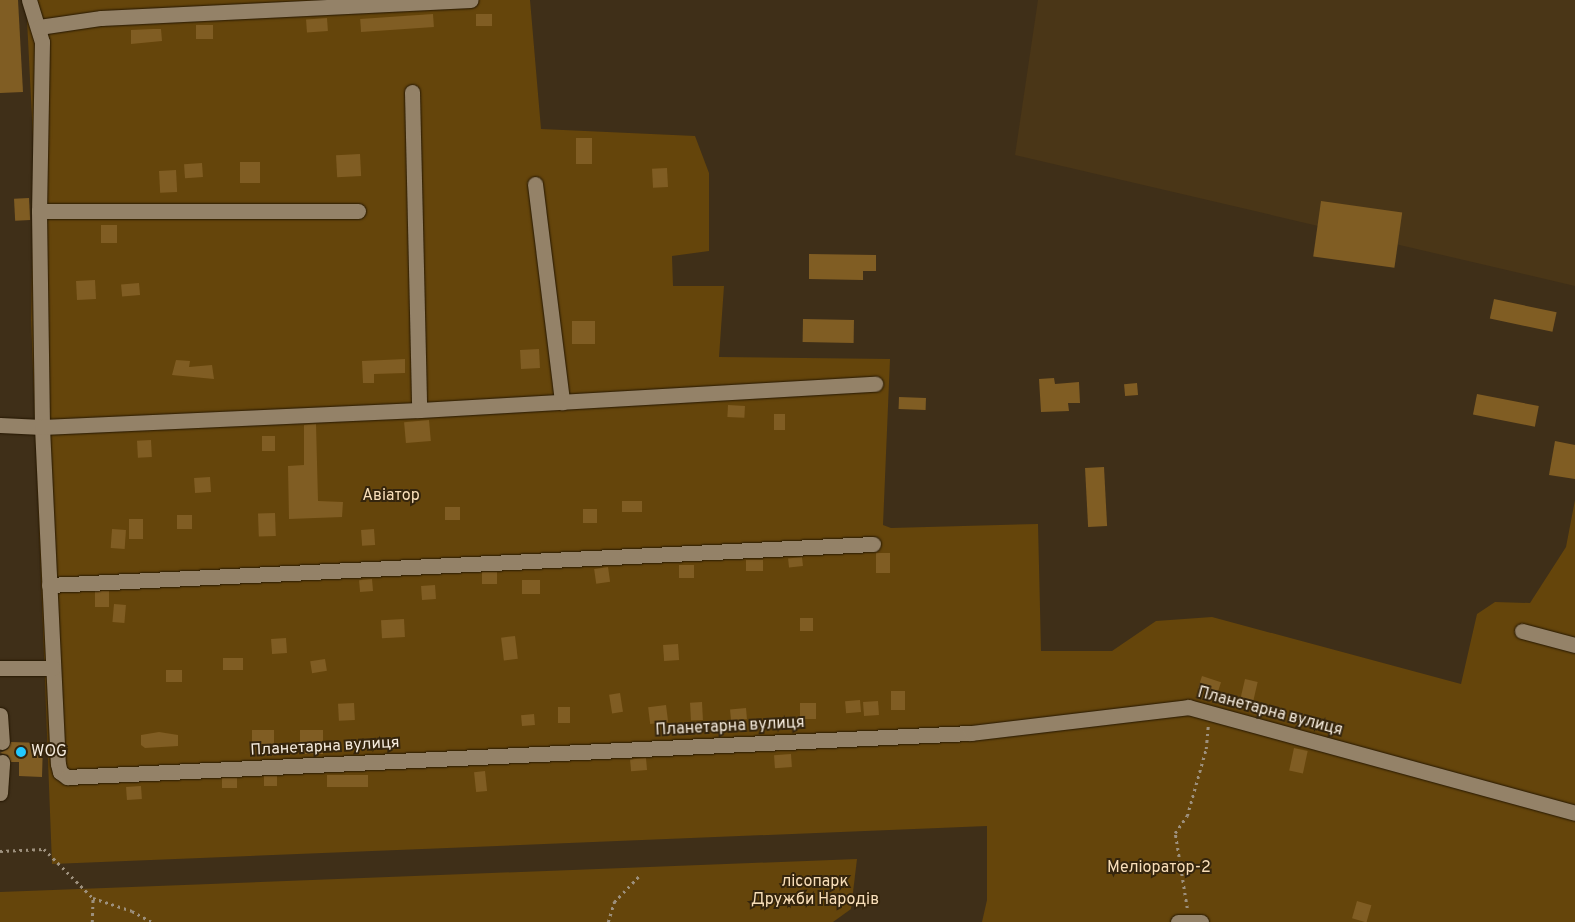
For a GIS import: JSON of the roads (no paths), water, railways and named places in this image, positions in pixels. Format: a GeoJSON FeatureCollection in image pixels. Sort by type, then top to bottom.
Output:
{"type":"FeatureCollection","features":[{"type":"Feature","properties":{"kind":"street","name":"Планетарна вулиця"},"geometry":{"type":"LineString","coordinates":[[29,0],[39,27],[42,42],[39,211],[42,427],[58,764],[60,772],[67,778],[971,733],[1188,707],[1575,814]]}},
{"type":"Feature","properties":{"kind":"street"},"geometry":{"type":"LineString","coordinates":[[39,27],[101,18],[471,0]]}},
{"type":"Feature","properties":{"kind":"street"},"geometry":{"type":"LineString","coordinates":[[412,92],[420,410]]}},
{"type":"Feature","properties":{"kind":"street"},"geometry":{"type":"LineString","coordinates":[[536,184],[562,402]]}},
{"type":"Feature","properties":{"kind":"street"},"geometry":{"type":"LineString","coordinates":[[39,211],[358,211]]}},
{"type":"Feature","properties":{"kind":"street"},"geometry":{"type":"LineString","coordinates":[[0,425],[42,427],[420,410],[875,384]]}},
{"type":"Feature","properties":{"kind":"street"},"geometry":{"type":"LineString","coordinates":[[49,585],[872,544]]}},
{"type":"Feature","properties":{"kind":"street"},"geometry":{"type":"LineString","coordinates":[[1522,630],[1575,645]]}},
{"type":"Feature","properties":{"kind":"street"},"geometry":{"type":"LineString","coordinates":[[0,668],[53,668]]}},
{"type":"Feature","properties":{"kind":"street"},"geometry":{"type":"LineString","coordinates":[[0,715],[2,742]]}},
{"type":"Feature","properties":{"kind":"street"},"geometry":{"type":"LineString","coordinates":[[0,793],[2,762]]}},
{"type":"Feature","properties":{"kind":"street"},"geometry":{"type":"LineString","coordinates":[[1178,922],[1201,922]]}},
{"type":"Feature","properties":{"kind":"place","name":"WOG"},"geometry":{"type":"Point","coordinates":[21,752]}},
{"type":"Feature","properties":{"kind":"park label","name":"Авіатор"},"geometry":{"type":"Point","coordinates":[391,496]}},
{"type":"Feature","properties":{"kind":"park label","name":"Меліоратор-2"},"geometry":{"type":"Point","coordinates":[1159,868]}},
{"type":"Feature","properties":{"kind":"park label","name":"лісопарк Дружби Народів"},"geometry":{"type":"Point","coordinates":[815,891]}}]}
